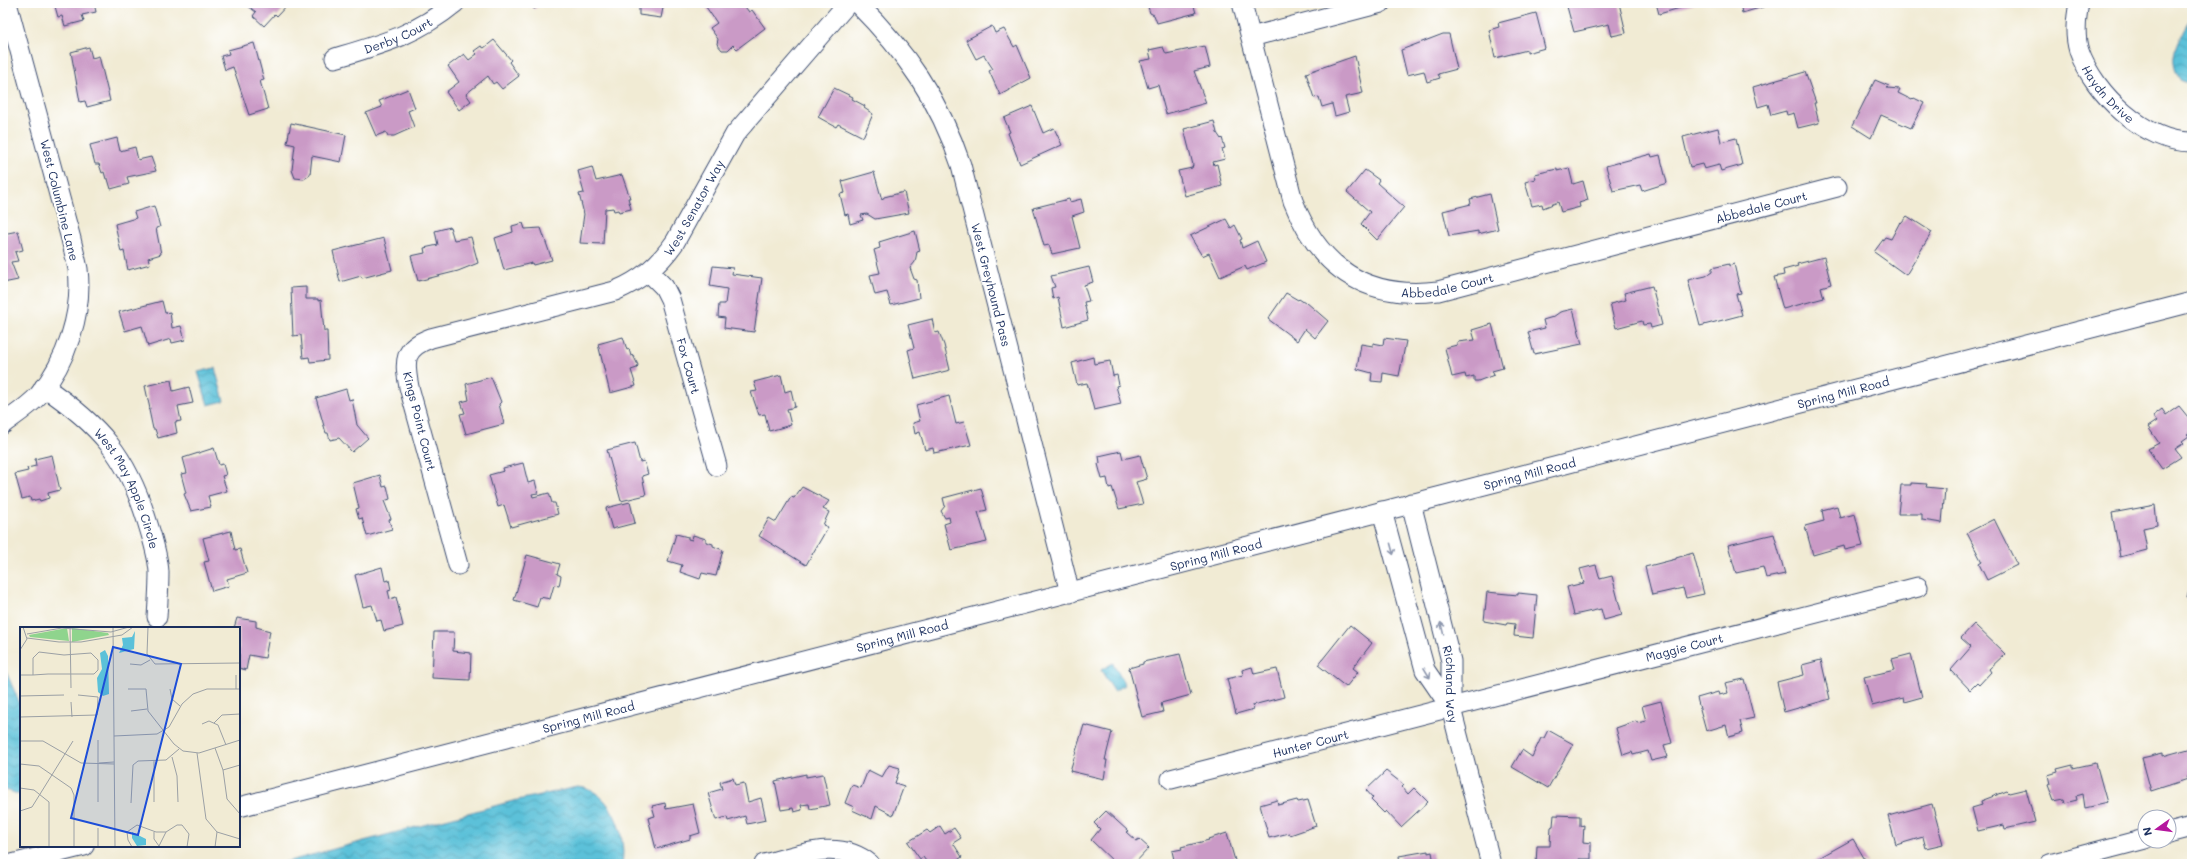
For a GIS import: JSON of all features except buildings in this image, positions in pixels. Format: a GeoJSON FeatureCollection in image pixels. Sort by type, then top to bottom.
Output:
{"type":"FeatureCollection","features":[{"type":"Feature","properties":{"kind":"street","name":"West Columbine Lane"},"geometry":{"type":"LineString","coordinates":[[3,424],[38,395],[58,366],[70,337],[76,314],[78,269],[71,238],[7,3]]}},
{"type":"Feature","properties":{"kind":"street","name":"Derby Court"},"geometry":{"type":"LineString","coordinates":[[335,58],[394,40],[416,31],[436,19],[455,3]]}},
{"type":"Feature","properties":{"kind":"street","name":"West Senator Way"},"geometry":{"type":"LineString","coordinates":[[480,326],[615,291],[631,284],[649,272],[663,259],[675,242],[734,134],[848,3]]}},
{"type":"Feature","properties":{"kind":"street","name":"West Greyhound Pass"},"geometry":{"type":"LineString","coordinates":[[857,3],[885,31],[918,73],[950,133],[963,172],[1070,593]]}},
{"type":"Feature","properties":{"kind":"street","name":"Abbedale Court"},"geometry":{"type":"LineString","coordinates":[[1242,3],[1293,201],[1301,222],[1325,257],[1343,271],[1382,289],[1403,293],[1438,291],[1837,187]]}},
{"type":"Feature","properties":{"kind":"street"},"geometry":{"type":"LineString","coordinates":[[1251,37],[1381,3]]}},
{"type":"Feature","properties":{"kind":"street","name":"Haydn Drive"},"geometry":{"type":"LineString","coordinates":[[2079,3],[2076,23],[2078,44],[2086,66],[2097,83],[2128,116],[2150,131],[2180,142],[2192,142]]}},
{"type":"Feature","properties":{"kind":"street","name":"Fox Court"},"geometry":{"type":"LineString","coordinates":[[649,272],[664,287],[670,299],[717,466]]}},
{"type":"Feature","properties":{"kind":"street","name":"Spring Mill Road"},"geometry":{"type":"LineString","coordinates":[[240,807],[2192,302]]}},
{"type":"Feature","properties":{"kind":"street","name":"Kings Point Court"},"geometry":{"type":"LineString","coordinates":[[458,565],[406,367],[409,352],[417,343],[480,326]]}},
{"type":"Feature","properties":{"kind":"street","name":"West May Apple Circle"},"geometry":{"type":"LineString","coordinates":[[44,387],[76,408],[92,423],[111,445],[132,477],[153,541],[159,570],[157,617]]}},
{"type":"Feature","properties":{"kind":"street","name":"Richland Way"},"geometry":{"type":"LineString","coordinates":[[1411,503],[1451,661],[1451,708],[1491,864]]}},
{"type":"Feature","properties":{"kind":"street"},"geometry":{"type":"LineString","coordinates":[[1382,511],[1425,670],[1451,708]]}},
{"type":"Feature","properties":{"kind":"street","name":"Maggie Court"},"geometry":{"type":"LineString","coordinates":[[1451,708],[1918,587]]}},
{"type":"Feature","properties":{"kind":"street","name":"Hunter Court"},"geometry":{"type":"LineString","coordinates":[[1171,779],[1451,708]]}},
{"type":"Feature","properties":{"kind":"street"},"geometry":{"type":"LineString","coordinates":[[2177,831],[2192,827]]}},
{"type":"Feature","properties":{"kind":"street"},"geometry":{"type":"LineString","coordinates":[[2050,864],[2137,841]]}},
{"type":"Feature","properties":{"kind":"street"},"geometry":{"type":"LineString","coordinates":[[12,864],[80,847]]}},
{"type":"Feature","properties":{"kind":"street"},"geometry":{"type":"LineString","coordinates":[[764,864],[823,850],[845,852],[870,864]]}},
{"type":"Feature","properties":{"kind":"water"},"geometry":{"type":"Polygon","coordinates":[[[2192,15],[2192,84],[2181,81],[2176,72],[2174,55],[2179,39],[2192,15]]]}},
{"type":"Feature","properties":{"kind":"water"},"geometry":{"type":"Polygon","coordinates":[[[215,368],[224,401],[208,405],[198,372],[215,368]]]}},
{"type":"Feature","properties":{"kind":"water"},"geometry":{"type":"Polygon","coordinates":[[[1113,663],[1125,685],[1114,691],[1101,670],[1113,663]]]}},
{"type":"Feature","properties":{"kind":"water"},"geometry":{"type":"Polygon","coordinates":[[[3,665],[20,704],[20,795],[3,789],[3,665]]]}},
{"type":"Feature","properties":{"kind":"water"},"geometry":{"type":"Polygon","coordinates":[[[578,787],[590,790],[600,796],[614,815],[622,840],[622,864],[278,864],[513,801],[578,787]]]}}]}
